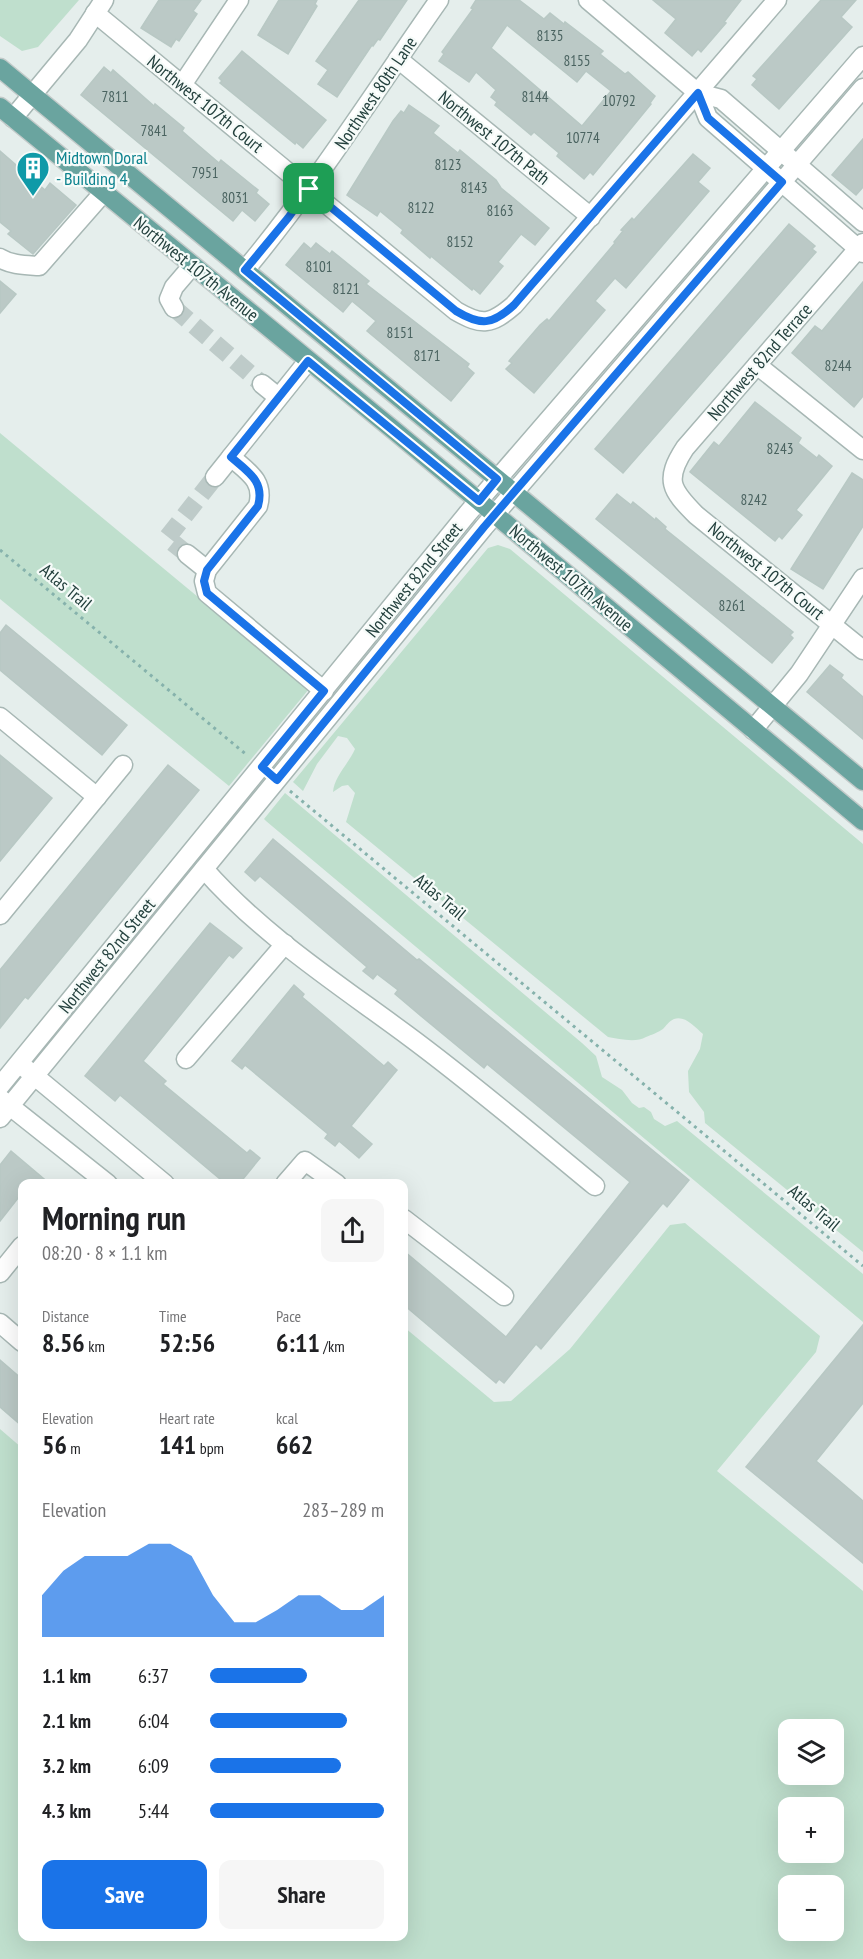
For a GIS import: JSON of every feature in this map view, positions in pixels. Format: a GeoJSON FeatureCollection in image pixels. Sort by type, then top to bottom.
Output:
{"type":"FeatureCollection","features":[{"type":"Feature","properties":{"kind":"main road","name":"Northwest 107th Avenue"},"geometry":{"type":"LineString","coordinates":[[0,68],[863,781]]}},
{"type":"Feature","properties":{"kind":"main road","name":"Northwest 107th Avenue"},"geometry":{"type":"LineString","coordinates":[[7,113],[479,501],[863,821]]}},
{"type":"Feature","properties":{"kind":"street"},"geometry":{"type":"LineString","coordinates":[[182,85],[238,0]]}},
{"type":"Feature","properties":{"kind":"street","name":"Northwest 80th Lane"},"geometry":{"type":"LineString","coordinates":[[245,270],[309,189],[439,0]]}},
{"type":"Feature","properties":{"kind":"street"},"geometry":{"type":"LineString","coordinates":[[588,0],[698,93],[722,99],[863,222]]}},
{"type":"Feature","properties":{"kind":"street"},"geometry":{"type":"LineString","coordinates":[[591,217],[777,0]]}},
{"type":"Feature","properties":{"kind":"street"},"geometry":{"type":"LineString","coordinates":[[7,113],[33,96],[78,39],[99,7]]}},
{"type":"Feature","properties":{"kind":"street","name":"Northwest 107th Court"},"geometry":{"type":"LineString","coordinates":[[99,7],[182,85],[456,311],[472,320],[486,322],[499,318],[514,305],[591,217]]}},
{"type":"Feature","properties":{"kind":"street","name":"Northwest 82nd Street"},"geometry":{"type":"LineString","coordinates":[[0,1086],[497,479],[863,56]]}},
{"type":"Feature","properties":{"kind":"street","name":"Northwest 107th Path"},"geometry":{"type":"LineString","coordinates":[[398,60],[591,217]]}},
{"type":"Feature","properties":{"kind":"street","name":"Northwest 82nd Street"},"geometry":{"type":"LineString","coordinates":[[3,1107],[34,1076],[495,515],[863,88]]}},
{"type":"Feature","properties":{"kind":"street"},"geometry":{"type":"LineString","coordinates":[[698,93],[708,118],[861,248]]}},
{"type":"Feature","properties":{"kind":"street"},"geometry":{"type":"LineString","coordinates":[[0,258],[21,265],[39,266],[103,193]]}},
{"type":"Feature","properties":{"kind":"street","name":"Northwest 82nd Terrace"},"geometry":{"type":"LineString","coordinates":[[673,488],[672,474],[681,455],[861,248]]}},
{"type":"Feature","properties":{"kind":"street"},"geometry":{"type":"LineString","coordinates":[[174,308],[169,299],[174,287],[192,266]]}},
{"type":"Feature","properties":{"kind":"street"},"geometry":{"type":"LineString","coordinates":[[215,477],[308,361]]}},
{"type":"Feature","properties":{"kind":"street"},"geometry":{"type":"LineString","coordinates":[[757,365],[863,450]]}},
{"type":"Feature","properties":{"kind":"street"},"geometry":{"type":"LineString","coordinates":[[262,384],[278,397]]}},
{"type":"Feature","properties":{"kind":"street"},"geometry":{"type":"LineString","coordinates":[[231,457],[257,482],[261,496],[258,506],[207,570],[204,581],[207,593],[324,691]]}},
{"type":"Feature","properties":{"kind":"street","name":"Northwest 107th Court"},"geometry":{"type":"LineString","coordinates":[[673,488],[696,515],[863,650]]}},
{"type":"Feature","properties":{"kind":"street"},"geometry":{"type":"LineString","coordinates":[[187,554],[207,570]]}},
{"type":"Feature","properties":{"kind":"street"},"geometry":{"type":"LineString","coordinates":[[753,730],[799,674],[863,578]]}},
{"type":"Feature","properties":{"kind":"street"},"geometry":{"type":"LineString","coordinates":[[0,717],[97,797]]}},
{"type":"Feature","properties":{"kind":"street"},"geometry":{"type":"LineString","coordinates":[[0,915],[123,765]]}},
{"type":"Feature","properties":{"kind":"street"},"geometry":{"type":"LineString","coordinates":[[204,869],[222,889],[285,944],[467,1080],[595,1186]]}},
{"type":"Feature","properties":{"kind":"street"},"geometry":{"type":"LineString","coordinates":[[186,1059],[285,944]]}},
{"type":"Feature","properties":{"kind":"street"},"geometry":{"type":"LineString","coordinates":[[19,1063],[159,1179]]}},
{"type":"Feature","properties":{"kind":"street"},"geometry":{"type":"LineString","coordinates":[[3,1107],[101,1179]]}},
{"type":"Feature","properties":{"kind":"street"},"geometry":{"type":"LineString","coordinates":[[289,1179],[305,1161],[330,1179]]}},
{"type":"Feature","properties":{"kind":"street"},"geometry":{"type":"LineString","coordinates":[[408,1222],[504,1296]]}},
{"type":"Feature","properties":{"kind":"street"},"geometry":{"type":"LineString","coordinates":[[0,1273],[18,1251]]}},
{"type":"Feature","properties":{"kind":"street"},"geometry":{"type":"LineString","coordinates":[[0,1323],[18,1339]]}},
{"type":"Feature","properties":{"kind":"path","name":"Atlas Trail"},"geometry":{"type":"LineString","coordinates":[[0,550],[262,767]]}},
{"type":"Feature","properties":{"kind":"path","name":"Atlas Trail"},"geometry":{"type":"LineString","coordinates":[[277,780],[863,1266]]}},
{"type":"Feature","properties":{"kind":"green space"},"geometry":{"type":"Polygon","coordinates":[[[0,0],[79,0],[38,47],[22,51],[0,36],[0,0]]]}},
{"type":"Feature","properties":{"kind":"green space"},"geometry":{"type":"Polygon","coordinates":[[[0,433],[309,689],[229,786],[0,599],[0,433]]]}},
{"type":"Feature","properties":{"kind":"green space"},"geometry":{"type":"Polygon","coordinates":[[[498,545],[510,549],[863,844],[863,1252],[705,1123],[704,1112],[689,1092],[688,1071],[700,1049],[703,1034],[693,1025],[678,1018],[642,1039],[627,1040],[608,1037],[346,822],[355,793],[348,785],[333,792],[336,781],[355,749],[347,738],[338,736],[317,764],[303,791],[293,782],[488,548],[498,545]]]}},
{"type":"Feature","properties":{"kind":"green space"},"geometry":{"type":"Polygon","coordinates":[[[285,793],[582,1043],[596,1056],[602,1077],[622,1090],[632,1103],[639,1108],[644,1107],[651,1112],[654,1119],[665,1126],[677,1121],[863,1274],[863,1322],[266,821],[264,819],[285,793]]]}},
{"type":"Feature","properties":{"kind":"green space"},"geometry":{"type":"Polygon","coordinates":[[[685,1223],[820,1336],[816,1352],[717,1471],[863,1591],[863,1959],[0,1959],[0,1429],[18,1445],[18,1941],[408,1941],[408,1330],[494,1402],[511,1401],[570,1349],[670,1225],[685,1223]]]}},
{"type":"Feature","properties":{"kind":"building"},"geometry":{"type":"Polygon","coordinates":[[[159,0],[201,0],[193,11],[197,14],[179,41],[176,39],[171,47],[141,28],[159,0]]]}},
{"type":"Feature","properties":{"kind":"building"},"geometry":{"type":"Polygon","coordinates":[[[279,0],[317,0],[315,4],[317,6],[288,54],[258,35],[279,0]]]}},
{"type":"Feature","properties":{"kind":"building"},"geometry":{"type":"Polygon","coordinates":[[[359,0],[407,0],[380,40],[378,39],[372,45],[337,97],[318,84],[328,70],[316,61],[359,0]]]}},
{"type":"Feature","properties":{"kind":"building"},"geometry":{"type":"Polygon","coordinates":[[[476,0],[519,0],[544,19],[550,13],[603,51],[600,54],[625,74],[628,72],[655,96],[593,175],[590,172],[584,179],[557,156],[559,153],[534,132],[531,135],[495,105],[497,102],[491,97],[496,90],[476,72],[469,82],[439,61],[444,54],[442,52],[473,9],[471,8],[476,0]],[[507,25],[491,48],[582,126],[611,91],[586,71],[577,82],[507,25]]]}},
{"type":"Feature","properties":{"kind":"building"},"geometry":{"type":"Polygon","coordinates":[[[653,0],[741,0],[724,22],[726,23],[701,52],[698,49],[692,56],[665,33],[676,19],[653,0]]]}},
{"type":"Feature","properties":{"kind":"building"},"geometry":{"type":"Polygon","coordinates":[[[821,0],[856,0],[841,17],[852,27],[779,109],[752,85],[757,79],[753,76],[821,0]]]}},
{"type":"Feature","properties":{"kind":"building"},"geometry":{"type":"Polygon","coordinates":[[[242,51],[326,120],[303,148],[220,83],[222,81],[219,78],[242,51]]]}},
{"type":"Feature","properties":{"kind":"building"},"geometry":{"type":"Polygon","coordinates":[[[104,67],[111,73],[113,70],[154,106],[155,104],[184,128],[182,131],[219,163],[221,160],[258,190],[256,193],[269,204],[255,221],[242,210],[233,221],[81,95],[104,67]]]}},
{"type":"Feature","properties":{"kind":"building"},"geometry":{"type":"Polygon","coordinates":[[[409,105],[439,126],[433,133],[458,153],[460,150],[549,228],[535,245],[521,234],[498,262],[503,266],[480,294],[431,256],[430,258],[401,233],[403,230],[380,211],[377,216],[347,195],[393,121],[401,111],[404,113],[409,105]]]}},
{"type":"Feature","properties":{"kind":"building"},"geometry":{"type":"Polygon","coordinates":[[[863,139],[863,187],[856,195],[832,175],[863,139]]]}},
{"type":"Feature","properties":{"kind":"building","name":"Midtown Doral - Building 4"},"geometry":{"type":"Polygon","coordinates":[[[0,151],[45,190],[50,183],[76,205],[33,254],[8,234],[11,231],[0,222],[0,151]]]}},
{"type":"Feature","properties":{"kind":"building"},"geometry":{"type":"Polygon","coordinates":[[[693,154],[710,168],[698,182],[709,191],[626,288],[615,278],[595,301],[605,310],[534,393],[506,369],[512,363],[509,361],[540,325],[547,319],[549,321],[615,243],[623,231],[621,230],[632,218],[634,220],[693,154]]]}},
{"type":"Feature","properties":{"kind":"building"},"geometry":{"type":"Polygon","coordinates":[[[789,224],[815,246],[812,249],[816,252],[623,473],[595,449],[789,224]]]}},
{"type":"Feature","properties":{"kind":"building"},"geometry":{"type":"Polygon","coordinates":[[[304,243],[311,249],[316,243],[330,254],[332,251],[369,281],[366,284],[469,364],[467,367],[474,373],[451,401],[367,331],[376,321],[352,301],[343,312],[286,265],[304,243]]]}},
{"type":"Feature","properties":{"kind":"building"},"geometry":{"type":"Polygon","coordinates":[[[0,281],[16,294],[0,313],[0,281]]]}},
{"type":"Feature","properties":{"kind":"building"},"geometry":{"type":"Polygon","coordinates":[[[863,282],[863,396],[854,407],[792,353],[815,326],[822,331],[863,282]]]}},
{"type":"Feature","properties":{"kind":"building"},"geometry":{"type":"Polygon","coordinates":[[[755,402],[801,438],[798,443],[817,458],[819,455],[832,466],[796,510],[802,515],[782,539],[779,536],[775,541],[690,472],[714,442],[719,446],[755,402]]]}},
{"type":"Feature","properties":{"kind":"building"},"geometry":{"type":"Polygon","coordinates":[[[852,473],[863,480],[863,526],[823,589],[791,569],[852,473]]]}},
{"type":"Feature","properties":{"kind":"building"},"geometry":{"type":"Polygon","coordinates":[[[617,494],[631,505],[633,502],[655,520],[656,518],[666,527],[665,529],[793,632],[790,635],[793,638],[772,663],[596,519],[617,494]]]}},
{"type":"Feature","properties":{"kind":"building"},"geometry":{"type":"Polygon","coordinates":[[[6,625],[127,725],[102,755],[0,670],[0,633],[6,625]]]}},
{"type":"Feature","properties":{"kind":"building"},"geometry":{"type":"Polygon","coordinates":[[[830,665],[843,675],[841,678],[863,697],[863,739],[807,692],[830,665]]]}},
{"type":"Feature","properties":{"kind":"building"},"geometry":{"type":"Polygon","coordinates":[[[0,755],[52,798],[0,861],[0,755]]]}},
{"type":"Feature","properties":{"kind":"building"},"geometry":{"type":"Polygon","coordinates":[[[168,765],[199,790],[28,999],[25,997],[0,1028],[0,970],[168,765]]]}},
{"type":"Feature","properties":{"kind":"building"},"geometry":{"type":"Polygon","coordinates":[[[273,839],[417,960],[419,959],[689,1180],[667,1207],[663,1203],[541,1349],[536,1344],[504,1383],[499,1379],[496,1383],[408,1308],[408,1254],[506,1337],[630,1182],[487,1064],[484,1068],[421,1016],[395,994],[398,990],[377,974],[373,979],[363,971],[367,967],[260,876],[255,881],[245,872],[273,839]]]}},
{"type":"Feature","properties":{"kind":"building"},"geometry":{"type":"Polygon","coordinates":[[[210,923],[242,948],[233,958],[229,955],[143,1061],[166,1081],[163,1084],[247,1153],[250,1150],[260,1158],[243,1179],[220,1179],[120,1095],[115,1101],[85,1076],[210,923]]]}},
{"type":"Feature","properties":{"kind":"building"},"geometry":{"type":"Polygon","coordinates":[[[294,985],[304,994],[302,997],[384,1066],[388,1062],[397,1070],[351,1126],[372,1144],[359,1158],[339,1141],[335,1146],[325,1138],[328,1134],[245,1065],[242,1069],[232,1061],[294,985]]]}},
{"type":"Feature","properties":{"kind":"building"},"geometry":{"type":"Polygon","coordinates":[[[11,1151],[44,1179],[18,1179],[18,1198],[0,1221],[0,1165],[11,1151]]]}},
{"type":"Feature","properties":{"kind":"building"},"geometry":{"type":"Polygon","coordinates":[[[863,1325],[863,1403],[816,1461],[863,1501],[863,1563],[746,1467],[863,1325]]]}},
{"type":"Feature","properties":{"kind":"building"},"geometry":{"type":"Polygon","coordinates":[[[0,1360],[18,1376],[18,1423],[0,1407],[0,1360]]]}},
{"type":"Feature","properties":{"kind":"tunnel"},"geometry":{"type":"LineString","coordinates":[[174,308],[262,384]]}},
{"type":"Feature","properties":{"kind":"tunnel"},"geometry":{"type":"LineString","coordinates":[[187,554],[167,538],[215,477]]}},
{"type":"Feature","properties":{"kind":"place","name":"Midtown Doral - Building 4"},"geometry":{"type":"Point","coordinates":[33,197]}},
{"type":"Feature","properties":{"kind":"route"},"geometry":{"type":"LineString","coordinates":[[698,93],[708,118],[782,182],[484,527],[277,780],[262,767],[324,691],[207,593],[204,581],[207,570],[258,506],[261,496],[257,482],[231,457],[308,361],[479,501],[497,479],[245,270],[309,189],[456,311],[472,320],[486,322],[499,318],[514,305],[698,93]]}}]}
